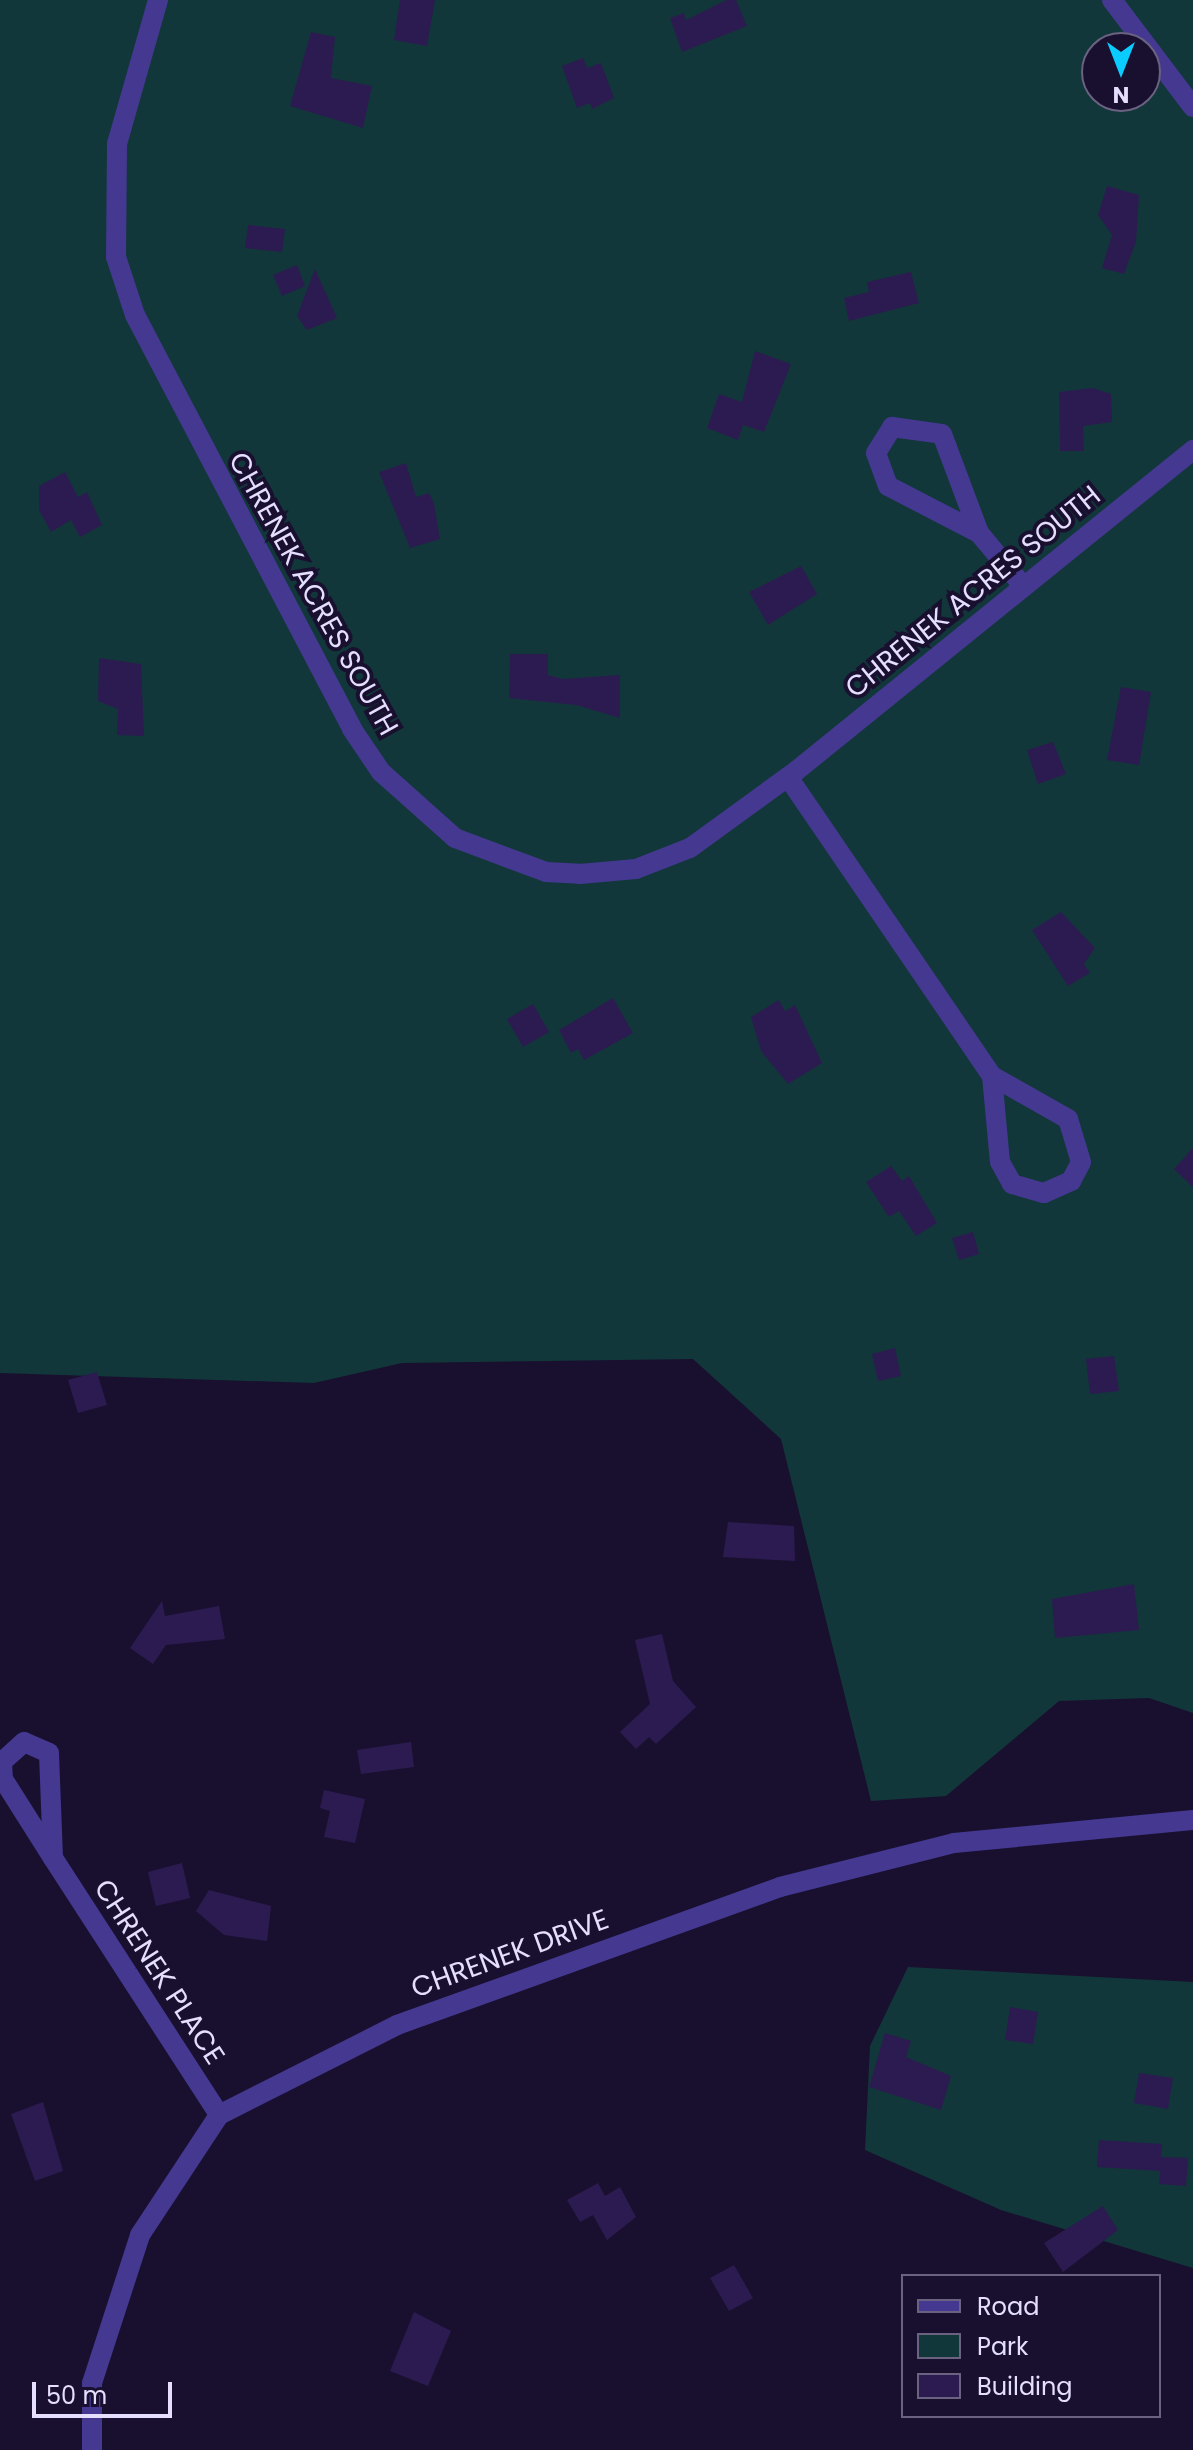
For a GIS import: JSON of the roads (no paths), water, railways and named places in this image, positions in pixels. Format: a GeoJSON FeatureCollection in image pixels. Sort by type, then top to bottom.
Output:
{"type":"FeatureCollection","features":[{"type":"Feature","properties":{"kind":"street","name":"CHRENEK ACRES SOUTH"},"geometry":{"type":"LineString","coordinates":[[158,0],[117,144],[116,257],[158,368],[381,772],[455,838],[546,872],[580,874],[636,869],[690,848],[788,777],[1193,450]]}},
{"type":"Feature","properties":{"kind":"street"},"geometry":{"type":"LineString","coordinates":[[1112,0],[1193,107]]}},
{"type":"Feature","properties":{"kind":"street"},"geometry":{"type":"LineString","coordinates":[[979,533],[888,486],[876,453],[892,427],[942,434],[979,533],[1024,587]]}},
{"type":"Feature","properties":{"kind":"street"},"geometry":{"type":"LineString","coordinates":[[788,777],[992,1076],[1068,1119],[1081,1162],[1071,1181],[1044,1193],[1012,1184],[1000,1162],[992,1076]]}},
{"type":"Feature","properties":{"kind":"street","name":"CHRENEK PLACE"},"geometry":{"type":"LineString","coordinates":[[53,1858],[49,1753],[24,1742],[2,1762],[3,1779],[53,1858],[219,2115]]}},
{"type":"Feature","properties":{"kind":"street","name":"CHRENEK DRIVE"},"geometry":{"type":"LineString","coordinates":[[92,2450],[92,2383],[140,2235],[219,2115],[397,2025],[780,1887],[954,1843],[1193,1820]]}}]}
